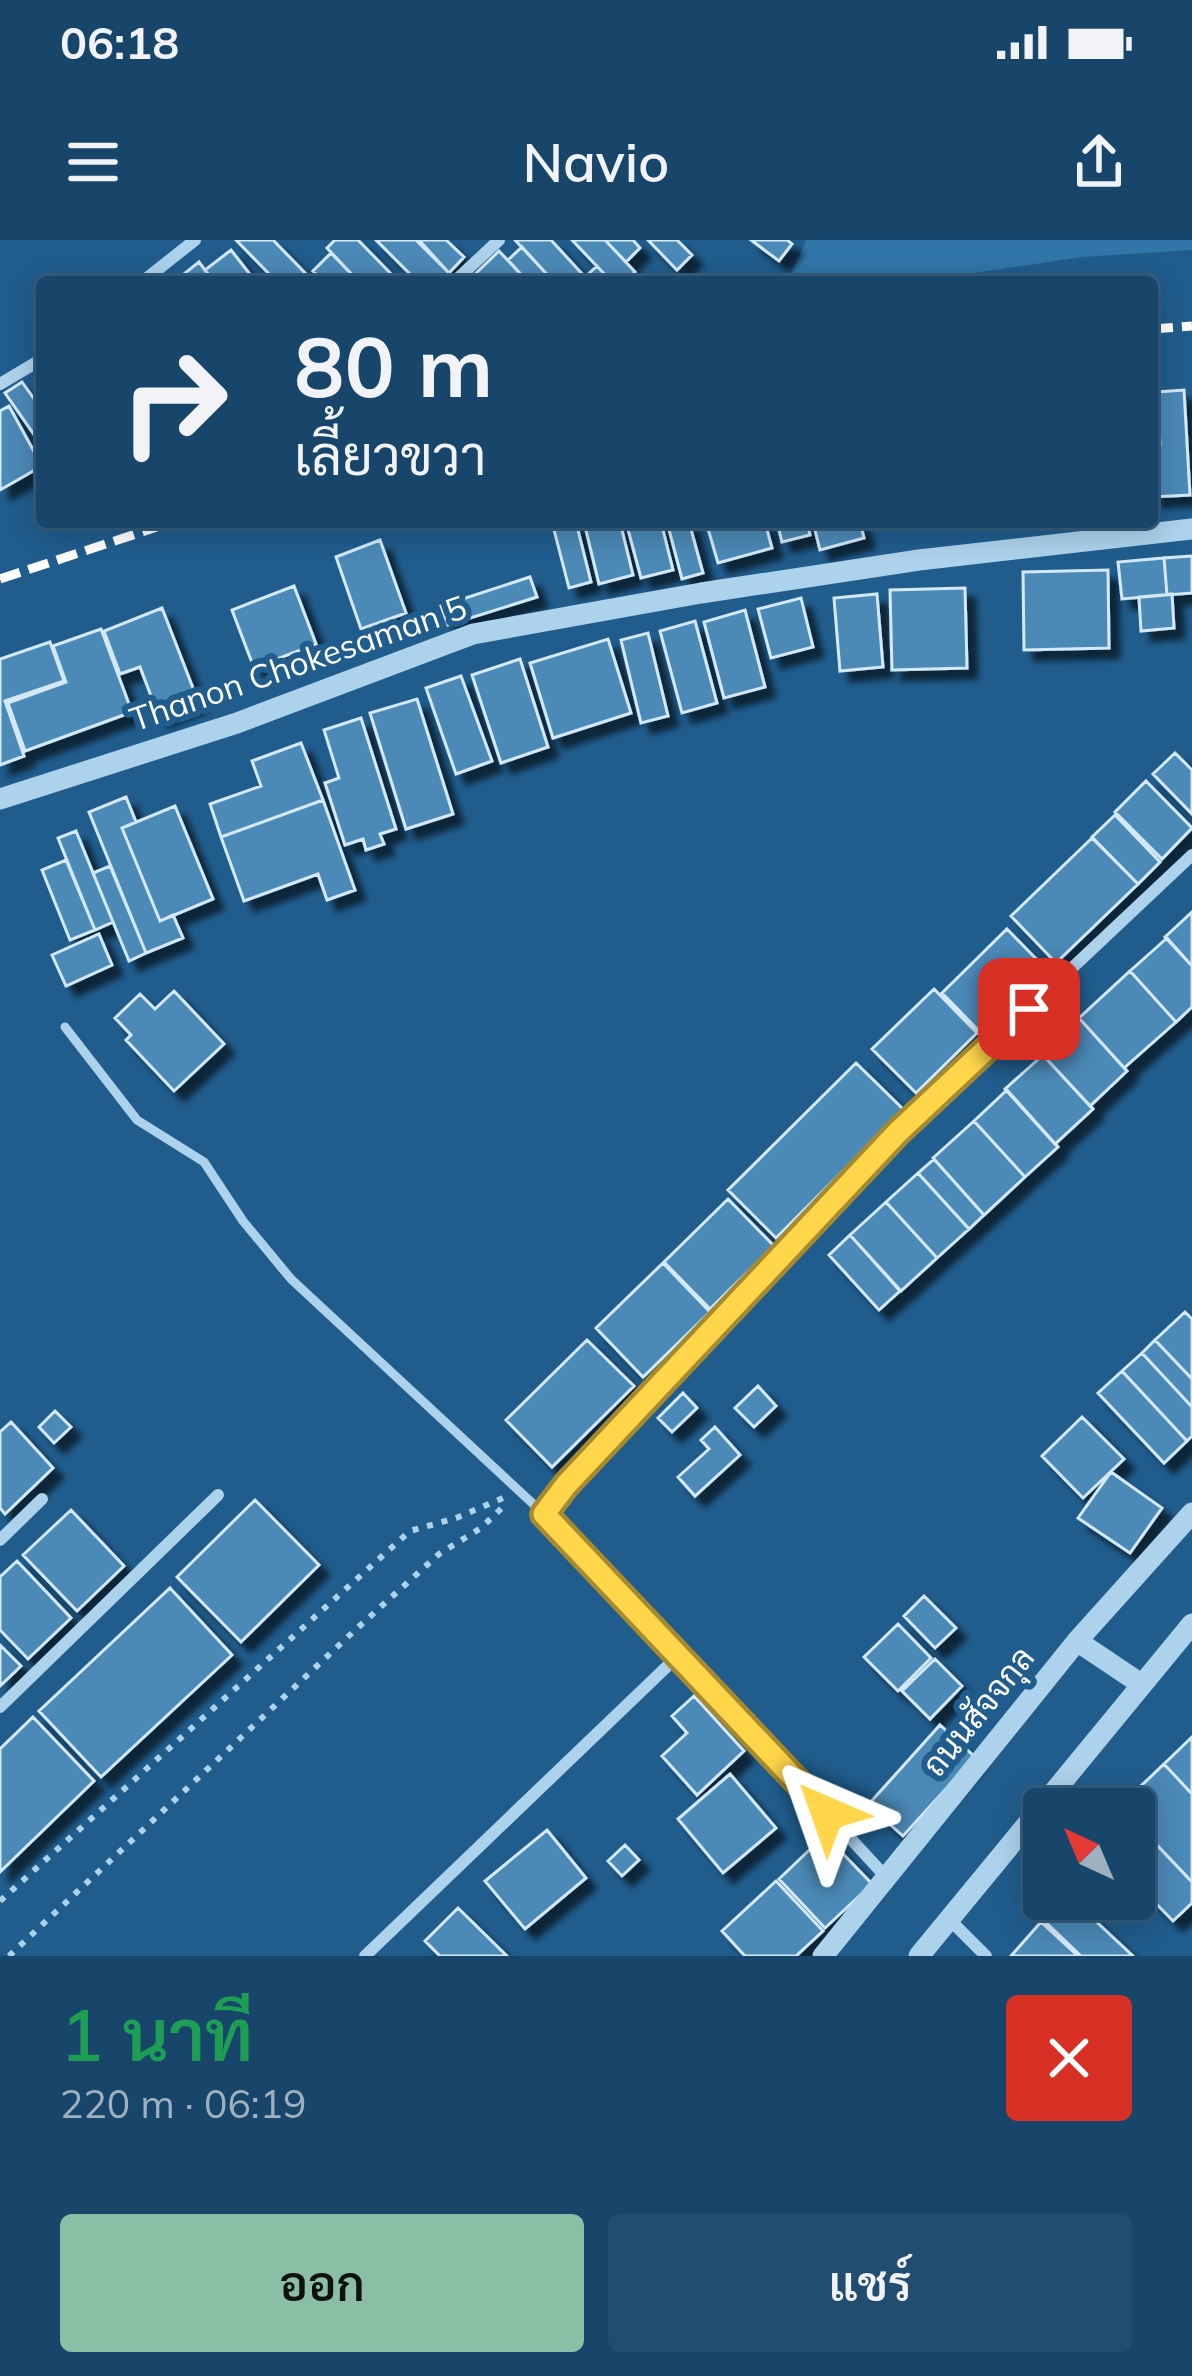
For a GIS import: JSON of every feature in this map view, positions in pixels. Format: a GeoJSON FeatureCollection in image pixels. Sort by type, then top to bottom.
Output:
{"type":"FeatureCollection","features":[{"type":"Feature","properties":{"kind":"street"},"geometry":{"type":"LineString","coordinates":[[150,276],[195,240]]}},
{"type":"Feature","properties":{"kind":"street"},"geometry":{"type":"LineString","coordinates":[[460,276],[499,240]]}},
{"type":"Feature","properties":{"kind":"street"},"geometry":{"type":"LineString","coordinates":[[0,384],[36,363]]}},
{"type":"Feature","properties":{"kind":"street","name":"Thanon Chokesaman 5"},"geometry":{"type":"LineString","coordinates":[[0,799],[237,723],[473,634],[701,592],[919,560],[1192,529]]}},
{"type":"Feature","properties":{"kind":"street"},"geometry":{"type":"LineString","coordinates":[[886,1877],[544,1514],[898,1132],[1192,855]]}},
{"type":"Feature","properties":{"kind":"street"},"geometry":{"type":"LineString","coordinates":[[0,1707],[218,1495]]}},
{"type":"Feature","properties":{"kind":"street"},"geometry":{"type":"LineString","coordinates":[[0,1540],[42,1499]]}},
{"type":"Feature","properties":{"kind":"street","name":"ถนนสัจจกุล"},"geometry":{"type":"LineString","coordinates":[[824,1956],[1077,1641],[1192,1513]]}},
{"type":"Feature","properties":{"kind":"street"},"geometry":{"type":"LineString","coordinates":[[919,1956],[1192,1624]]}},
{"type":"Feature","properties":{"kind":"street"},"geometry":{"type":"LineString","coordinates":[[1077,1641],[1141,1684]]}},
{"type":"Feature","properties":{"kind":"street"},"geometry":{"type":"LineString","coordinates":[[365,1956],[680,1654]]}},
{"type":"Feature","properties":{"kind":"street"},"geometry":{"type":"LineString","coordinates":[[950,1920],[986,1956]]}},
{"type":"Feature","properties":{"kind":"lane"},"geometry":{"type":"LineString","coordinates":[[65,1027],[137,1120],[204,1162],[243,1221],[291,1279],[544,1514]]}},
{"type":"Feature","properties":{"kind":"path"},"geometry":{"type":"LineString","coordinates":[[0,1901],[410,1531],[518,1492]]}},
{"type":"Feature","properties":{"kind":"path"},"geometry":{"type":"LineString","coordinates":[[9,1956],[353,1632],[439,1554],[481,1528],[518,1492]]}},
{"type":"Feature","properties":{"kind":"shaded area"},"geometry":{"type":"Polygon","coordinates":[[[806,240],[1192,240],[1192,250],[1083,257],[953,276],[791,276],[806,240]]]}},
{"type":"Feature","properties":{"kind":"building"},"geometry":{"type":"Polygon","coordinates":[[[236,240],[273,240],[308,276],[271,276],[236,240]]]}},
{"type":"Feature","properties":{"kind":"building"},"geometry":{"type":"Polygon","coordinates":[[[335,240],[358,240],[393,276],[353,276],[327,248],[335,240]]]}},
{"type":"Feature","properties":{"kind":"building"},"geometry":{"type":"Polygon","coordinates":[[[376,240],[416,240],[449,273],[412,276],[376,240]]]}},
{"type":"Feature","properties":{"kind":"building"},"geometry":{"type":"Polygon","coordinates":[[[419,240],[446,240],[464,257],[449,273],[419,240]]]}},
{"type":"Feature","properties":{"kind":"building"},"geometry":{"type":"Polygon","coordinates":[[[515,240],[551,240],[584,276],[548,276],[515,240]]]}},
{"type":"Feature","properties":{"kind":"building"},"geometry":{"type":"Polygon","coordinates":[[[572,240],[605,240],[635,272],[606,276],[572,240]]]}},
{"type":"Feature","properties":{"kind":"building"},"geometry":{"type":"Polygon","coordinates":[[[605,240],[633,240],[640,248],[626,262],[605,240]]]}},
{"type":"Feature","properties":{"kind":"building"},"geometry":{"type":"Polygon","coordinates":[[[648,240],[677,240],[692,255],[677,270],[648,240]]]}},
{"type":"Feature","properties":{"kind":"building"},"geometry":{"type":"Polygon","coordinates":[[[751,240],[787,240],[792,244],[779,261],[751,240]]]}},
{"type":"Feature","properties":{"kind":"building"},"geometry":{"type":"Polygon","coordinates":[[[522,247],[549,276],[523,276],[508,260],[522,247]]]}},
{"type":"Feature","properties":{"kind":"building"},"geometry":{"type":"Polygon","coordinates":[[[231,250],[251,276],[210,276],[205,270],[231,250]]]}},
{"type":"Feature","properties":{"kind":"building"},"geometry":{"type":"Polygon","coordinates":[[[499,251],[522,276],[473,276],[499,251]]]}},
{"type":"Feature","properties":{"kind":"building"},"geometry":{"type":"Polygon","coordinates":[[[331,253],[353,276],[318,276],[313,271],[331,253]]]}},
{"type":"Feature","properties":{"kind":"building"},"geometry":{"type":"Polygon","coordinates":[[[199,262],[210,276],[182,276],[199,262]]]}},
{"type":"Feature","properties":{"kind":"building"},"geometry":{"type":"Polygon","coordinates":[[[597,266],[606,276],[586,276],[597,266]]]}},
{"type":"Feature","properties":{"kind":"building"},"geometry":{"type":"Polygon","coordinates":[[[22,382],[36,402],[36,437],[5,393],[22,382]]]}},
{"type":"Feature","properties":{"kind":"building"},"geometry":{"type":"Polygon","coordinates":[[[1184,390],[1190,495],[1158,497],[1158,392],[1184,390]]]}},
{"type":"Feature","properties":{"kind":"building"},"geometry":{"type":"Polygon","coordinates":[[[9,406],[36,455],[36,469],[0,490],[0,411],[9,406]]]}},
{"type":"Feature","properties":{"kind":"building"},"geometry":{"type":"Polygon","coordinates":[[[554,528],[578,528],[591,582],[569,588],[554,528]]]}},
{"type":"Feature","properties":{"kind":"building"},"geometry":{"type":"Polygon","coordinates":[[[585,528],[621,528],[633,575],[599,584],[585,528]]]}},
{"type":"Feature","properties":{"kind":"building"},"geometry":{"type":"Polygon","coordinates":[[[628,528],[662,528],[673,570],[641,578],[628,528]]]}},
{"type":"Feature","properties":{"kind":"building"},"geometry":{"type":"Polygon","coordinates":[[[669,528],[691,528],[703,573],[682,579],[669,528]]]}},
{"type":"Feature","properties":{"kind":"building"},"geometry":{"type":"Polygon","coordinates":[[[708,528],[767,528],[772,548],[718,563],[708,528]]]}},
{"type":"Feature","properties":{"kind":"building"},"geometry":{"type":"Polygon","coordinates":[[[778,528],[808,528],[810,535],[782,542],[778,528]]]}},
{"type":"Feature","properties":{"kind":"building"},"geometry":{"type":"Polygon","coordinates":[[[814,528],[862,528],[864,538],[820,550],[814,528]]]}},
{"type":"Feature","properties":{"kind":"building"},"geometry":{"type":"Polygon","coordinates":[[[380,540],[406,613],[361,629],[336,557],[380,540]]]}},
{"type":"Feature","properties":{"kind":"building"},"geometry":{"type":"Polygon","coordinates":[[[1192,556],[1192,593],[1167,595],[1164,558],[1192,556]]]}},
{"type":"Feature","properties":{"kind":"building"},"geometry":{"type":"Polygon","coordinates":[[[1164,558],[1167,595],[1122,599],[1118,562],[1164,558]]]}},
{"type":"Feature","properties":{"kind":"building"},"geometry":{"type":"Polygon","coordinates":[[[1108,570],[1109,648],[1024,650],[1023,572],[1108,570]]]}},
{"type":"Feature","properties":{"kind":"building"},"geometry":{"type":"Polygon","coordinates":[[[530,577],[537,597],[448,625],[441,606],[530,577]]]}},
{"type":"Feature","properties":{"kind":"building"},"geometry":{"type":"Polygon","coordinates":[[[294,586],[316,644],[254,668],[232,610],[294,586]]]}},
{"type":"Feature","properties":{"kind":"building"},"geometry":{"type":"Polygon","coordinates":[[[965,588],[967,668],[892,670],[890,590],[965,588]]]}},
{"type":"Feature","properties":{"kind":"building"},"geometry":{"type":"Polygon","coordinates":[[[877,594],[883,667],[840,671],[834,598],[877,594]]]}},
{"type":"Feature","properties":{"kind":"building"},"geometry":{"type":"Polygon","coordinates":[[[1172,594],[1174,628],[1141,631],[1139,597],[1172,594]]]}},
{"type":"Feature","properties":{"kind":"building"},"geometry":{"type":"Polygon","coordinates":[[[801,598],[813,647],[771,658],[758,609],[801,598]]]}},
{"type":"Feature","properties":{"kind":"building"},"geometry":{"type":"Polygon","coordinates":[[[162,608],[198,701],[159,717],[140,667],[120,674],[104,631],[162,608]]]}},
{"type":"Feature","properties":{"kind":"building"},"geometry":{"type":"Polygon","coordinates":[[[745,610],[765,687],[724,698],[704,622],[745,610]]]}},
{"type":"Feature","properties":{"kind":"building"},"geometry":{"type":"Polygon","coordinates":[[[695,621],[717,703],[682,713],[660,631],[695,621]]]}},
{"type":"Feature","properties":{"kind":"building"},"geometry":{"type":"Polygon","coordinates":[[[101,629],[132,712],[25,751],[8,703],[66,682],[53,646],[101,629]]]}},
{"type":"Feature","properties":{"kind":"building"},"geometry":{"type":"Polygon","coordinates":[[[648,633],[668,716],[641,723],[621,640],[648,633]]]}},
{"type":"Feature","properties":{"kind":"building"},"geometry":{"type":"Polygon","coordinates":[[[608,639],[631,713],[553,738],[530,663],[608,639]]]}},
{"type":"Feature","properties":{"kind":"building"},"geometry":{"type":"Polygon","coordinates":[[[50,642],[64,681],[5,701],[24,756],[0,765],[0,659],[50,642]]]}},
{"type":"Feature","properties":{"kind":"building"},"geometry":{"type":"Polygon","coordinates":[[[520,659],[548,747],[501,763],[472,675],[520,659]]]}},
{"type":"Feature","properties":{"kind":"building"},"geometry":{"type":"Polygon","coordinates":[[[461,676],[492,761],[456,774],[426,688],[461,676]]]}},
{"type":"Feature","properties":{"kind":"building"},"geometry":{"type":"Polygon","coordinates":[[[417,699],[453,814],[406,829],[370,713],[417,699]]]}},
{"type":"Feature","properties":{"kind":"building"},"geometry":{"type":"Polygon","coordinates":[[[361,718],[396,829],[380,834],[384,844],[366,850],[363,839],[345,845],[325,783],[339,778],[324,730],[361,718]]]}},
{"type":"Feature","properties":{"kind":"building"},"geometry":{"type":"Polygon","coordinates":[[[301,743],[323,800],[221,837],[210,804],[261,786],[252,761],[301,743]]]}},
{"type":"Feature","properties":{"kind":"building"},"geometry":{"type":"Polygon","coordinates":[[[1175,753],[1192,770],[1192,814],[1153,774],[1175,753]]]}},
{"type":"Feature","properties":{"kind":"building"},"geometry":{"type":"Polygon","coordinates":[[[1146,781],[1192,828],[1162,859],[1115,812],[1146,781]]]}},
{"type":"Feature","properties":{"kind":"building"},"geometry":{"type":"Polygon","coordinates":[[[126,797],[136,822],[122,828],[160,921],[173,915],[183,938],[146,953],[89,812],[126,797]]]}},
{"type":"Feature","properties":{"kind":"building"},"geometry":{"type":"Polygon","coordinates":[[[323,800],[355,890],[327,900],[318,874],[244,901],[221,837],[323,800]]]}},
{"type":"Feature","properties":{"kind":"building"},"geometry":{"type":"Polygon","coordinates":[[[175,806],[213,899],[160,921],[122,828],[175,806]]]}},
{"type":"Feature","properties":{"kind":"building"},"geometry":{"type":"Polygon","coordinates":[[[1115,815],[1160,862],[1138,884],[1092,837],[1115,815]]]}},
{"type":"Feature","properties":{"kind":"building"},"geometry":{"type":"Polygon","coordinates":[[[76,831],[113,922],[95,930],[58,838],[76,831]]]}},
{"type":"Feature","properties":{"kind":"building"},"geometry":{"type":"Polygon","coordinates":[[[1092,838],[1138,884],[1056,963],[1011,916],[1092,838]]]}},
{"type":"Feature","properties":{"kind":"building"},"geometry":{"type":"Polygon","coordinates":[[[66,860],[95,930],[70,940],[42,870],[66,860]]]}},
{"type":"Feature","properties":{"kind":"building"},"geometry":{"type":"Polygon","coordinates":[[[110,866],[146,953],[129,961],[93,873],[110,866]]]}},
{"type":"Feature","properties":{"kind":"building"},"geometry":{"type":"Polygon","coordinates":[[[1192,912],[1192,966],[1165,937],[1192,912]]]}},
{"type":"Feature","properties":{"kind":"building"},"geometry":{"type":"Polygon","coordinates":[[[1007,929],[1046,969],[981,1033],[942,993],[1007,929]]]}},
{"type":"Feature","properties":{"kind":"building"},"geometry":{"type":"Polygon","coordinates":[[[99,934],[112,965],[66,986],[52,955],[99,934]]]}},
{"type":"Feature","properties":{"kind":"building"},"geometry":{"type":"Polygon","coordinates":[[[1167,938],[1192,966],[1192,1007],[1176,1022],[1130,971],[1167,938]]]}},
{"type":"Feature","properties":{"kind":"building"},"geometry":{"type":"Polygon","coordinates":[[[1130,971],[1176,1022],[1124,1068],[1079,1018],[1130,971]]]}},
{"type":"Feature","properties":{"kind":"building"},"geometry":{"type":"Polygon","coordinates":[[[934,989],[977,1033],[916,1093],[872,1049],[934,989]]]}},
{"type":"Feature","properties":{"kind":"building"},"geometry":{"type":"Polygon","coordinates":[[[174,991],[224,1044],[174,1091],[126,1040],[131,1035],[115,1018],[140,994],[155,1009],[174,991]]]}},
{"type":"Feature","properties":{"kind":"building"},"geometry":{"type":"Polygon","coordinates":[[[1079,1018],[1127,1071],[1090,1106],[1041,1053],[1079,1018]]]}},
{"type":"Feature","properties":{"kind":"building"},"geometry":{"type":"Polygon","coordinates":[[[1043,1055],[1093,1109],[1055,1144],[1005,1089],[1043,1055]]]}},
{"type":"Feature","properties":{"kind":"building"},"geometry":{"type":"Polygon","coordinates":[[[856,1063],[904,1110],[776,1238],[728,1190],[856,1063]]]}},
{"type":"Feature","properties":{"kind":"building"},"geometry":{"type":"Polygon","coordinates":[[[1007,1090],[1058,1147],[1025,1177],[974,1121],[1007,1090]]]}},
{"type":"Feature","properties":{"kind":"building"},"geometry":{"type":"Polygon","coordinates":[[[974,1121],[1025,1177],[984,1215],[933,1158],[974,1121]]]}},
{"type":"Feature","properties":{"kind":"building"},"geometry":{"type":"Polygon","coordinates":[[[934,1159],[984,1215],[969,1229],[918,1173],[934,1159]]]}},
{"type":"Feature","properties":{"kind":"building"},"geometry":{"type":"Polygon","coordinates":[[[918,1173],[969,1229],[937,1258],[886,1202],[918,1173]]]}},
{"type":"Feature","properties":{"kind":"building"},"geometry":{"type":"Polygon","coordinates":[[[728,1199],[774,1246],[710,1309],[664,1262],[728,1199]]]}},
{"type":"Feature","properties":{"kind":"building"},"geometry":{"type":"Polygon","coordinates":[[[886,1202],[937,1258],[901,1291],[850,1235],[886,1202]]]}},
{"type":"Feature","properties":{"kind":"building"},"geometry":{"type":"Polygon","coordinates":[[[850,1235],[900,1291],[879,1310],[829,1255],[850,1235]]]}},
{"type":"Feature","properties":{"kind":"building"},"geometry":{"type":"Polygon","coordinates":[[[663,1263],[710,1312],[643,1377],[596,1328],[663,1263]]]}},
{"type":"Feature","properties":{"kind":"building"},"geometry":{"type":"Polygon","coordinates":[[[1185,1312],[1192,1319],[1192,1379],[1155,1340],[1185,1312]]]}},
{"type":"Feature","properties":{"kind":"building"},"geometry":{"type":"Polygon","coordinates":[[[587,1340],[634,1386],[552,1467],[506,1420],[587,1340]]]}},
{"type":"Feature","properties":{"kind":"building"},"geometry":{"type":"Polygon","coordinates":[[[1155,1340],[1192,1379],[1192,1407],[1142,1353],[1155,1340]]]}},
{"type":"Feature","properties":{"kind":"building"},"geometry":{"type":"Polygon","coordinates":[[[1142,1353],[1192,1407],[1192,1436],[1187,1441],[1122,1371],[1142,1353]]]}},
{"type":"Feature","properties":{"kind":"building"},"geometry":{"type":"Polygon","coordinates":[[[1122,1371],[1187,1441],[1164,1463],[1098,1393],[1122,1371]]]}},
{"type":"Feature","properties":{"kind":"building"},"geometry":{"type":"Polygon","coordinates":[[[758,1386],[776,1406],[754,1427],[735,1408],[758,1386]]]}},
{"type":"Feature","properties":{"kind":"building"},"geometry":{"type":"Polygon","coordinates":[[[683,1393],[697,1408],[672,1432],[658,1418],[683,1393]]]}},
{"type":"Feature","properties":{"kind":"building"},"geometry":{"type":"Polygon","coordinates":[[[55,1411],[71,1427],[54,1443],[39,1427],[55,1411]]]}},
{"type":"Feature","properties":{"kind":"building"},"geometry":{"type":"Polygon","coordinates":[[[1082,1417],[1124,1459],[1083,1498],[1042,1456],[1082,1417]]]}},
{"type":"Feature","properties":{"kind":"building"},"geometry":{"type":"Polygon","coordinates":[[[11,1422],[53,1468],[5,1514],[0,1508],[0,1432],[11,1422]]]}},
{"type":"Feature","properties":{"kind":"building"},"geometry":{"type":"Polygon","coordinates":[[[715,1427],[740,1455],[695,1496],[678,1477],[709,1449],[701,1440],[715,1427]]]}},
{"type":"Feature","properties":{"kind":"building"},"geometry":{"type":"Polygon","coordinates":[[[1111,1472],[1162,1508],[1130,1553],[1078,1518],[1111,1472]]]}},
{"type":"Feature","properties":{"kind":"building"},"geometry":{"type":"Polygon","coordinates":[[[255,1500],[319,1565],[241,1642],[177,1577],[255,1500]]]}},
{"type":"Feature","properties":{"kind":"building"},"geometry":{"type":"Polygon","coordinates":[[[71,1510],[124,1566],[77,1611],[23,1555],[71,1510]]]}},
{"type":"Feature","properties":{"kind":"building"},"geometry":{"type":"Polygon","coordinates":[[[17,1561],[71,1618],[28,1659],[0,1630],[0,1577],[17,1561]]]}},
{"type":"Feature","properties":{"kind":"building"},"geometry":{"type":"Polygon","coordinates":[[[170,1588],[232,1655],[101,1777],[39,1711],[170,1588]]]}},
{"type":"Feature","properties":{"kind":"building"},"geometry":{"type":"Polygon","coordinates":[[[924,1596],[956,1628],[935,1648],[904,1616],[924,1596]]]}},
{"type":"Feature","properties":{"kind":"building"},"geometry":{"type":"Polygon","coordinates":[[[898,1624],[931,1658],[898,1691],[864,1657],[898,1624]]]}},
{"type":"Feature","properties":{"kind":"building"},"geometry":{"type":"Polygon","coordinates":[[[0,1645],[21,1666],[0,1686],[0,1645]]]}},
{"type":"Feature","properties":{"kind":"building"},"geometry":{"type":"Polygon","coordinates":[[[935,1659],[962,1686],[930,1719],[902,1691],[935,1659]]]}},
{"type":"Feature","properties":{"kind":"building"},"geometry":{"type":"Polygon","coordinates":[[[694,1696],[744,1751],[697,1795],[662,1756],[687,1733],[672,1716],[694,1696]]]}},
{"type":"Feature","properties":{"kind":"building"},"geometry":{"type":"Polygon","coordinates":[[[33,1717],[94,1781],[0,1872],[0,1749],[33,1717]]]}},
{"type":"Feature","properties":{"kind":"building"},"geometry":{"type":"Polygon","coordinates":[[[940,1725],[975,1757],[903,1836],[868,1805],[940,1725]]]}},
{"type":"Feature","properties":{"kind":"building"},"geometry":{"type":"Polygon","coordinates":[[[1192,1737],[1192,1794],[1164,1764],[1192,1737]]]}},
{"type":"Feature","properties":{"kind":"building"},"geometry":{"type":"Polygon","coordinates":[[[1164,1764],[1192,1794],[1192,1882],[1155,1843],[1155,1788],[1139,1788],[1164,1764]]]}},
{"type":"Feature","properties":{"kind":"building"},"geometry":{"type":"Polygon","coordinates":[[[730,1774],[776,1828],[723,1873],[678,1819],[730,1774]]]}},
{"type":"Feature","properties":{"kind":"building"},"geometry":{"type":"Polygon","coordinates":[[[547,1830],[586,1878],[525,1929],[485,1881],[547,1830]]]}},
{"type":"Feature","properties":{"kind":"building"},"geometry":{"type":"Polygon","coordinates":[[[825,1835],[872,1884],[825,1928],[779,1879],[825,1835]]]}},
{"type":"Feature","properties":{"kind":"building"},"geometry":{"type":"Polygon","coordinates":[[[625,1845],[639,1860],[622,1876],[608,1861],[625,1845]]]}},
{"type":"Feature","properties":{"kind":"building"},"geometry":{"type":"Polygon","coordinates":[[[1155,1845],[1192,1882],[1192,1903],[1173,1921],[1155,1903],[1155,1845]]]}},
{"type":"Feature","properties":{"kind":"building"},"geometry":{"type":"Polygon","coordinates":[[[776,1881],[823,1931],[796,1956],[745,1956],[722,1931],[776,1881]]]}},
{"type":"Feature","properties":{"kind":"building"},"geometry":{"type":"Polygon","coordinates":[[[458,1908],[507,1956],[440,1956],[425,1941],[458,1908]]]}},
{"type":"Feature","properties":{"kind":"building"},"geometry":{"type":"Polygon","coordinates":[[[1043,1920],[1094,1920],[1133,1956],[1081,1956],[1043,1920]]]}},
{"type":"Feature","properties":{"kind":"building"},"geometry":{"type":"Polygon","coordinates":[[[1041,1922],[1078,1956],[1011,1956],[1041,1922]]]}},
{"type":"Feature","properties":{"kind":"railway"},"geometry":{"type":"LineString","coordinates":[[1158,329],[1192,326]]}},
{"type":"Feature","properties":{"kind":"railway"},"geometry":{"type":"LineString","coordinates":[[0,579],[154,528]]}},
{"type":"Feature","properties":{"kind":"route"},"geometry":{"type":"LineString","coordinates":[[827,1813],[544,1514],[898,1132],[1029,1009]]}}]}
